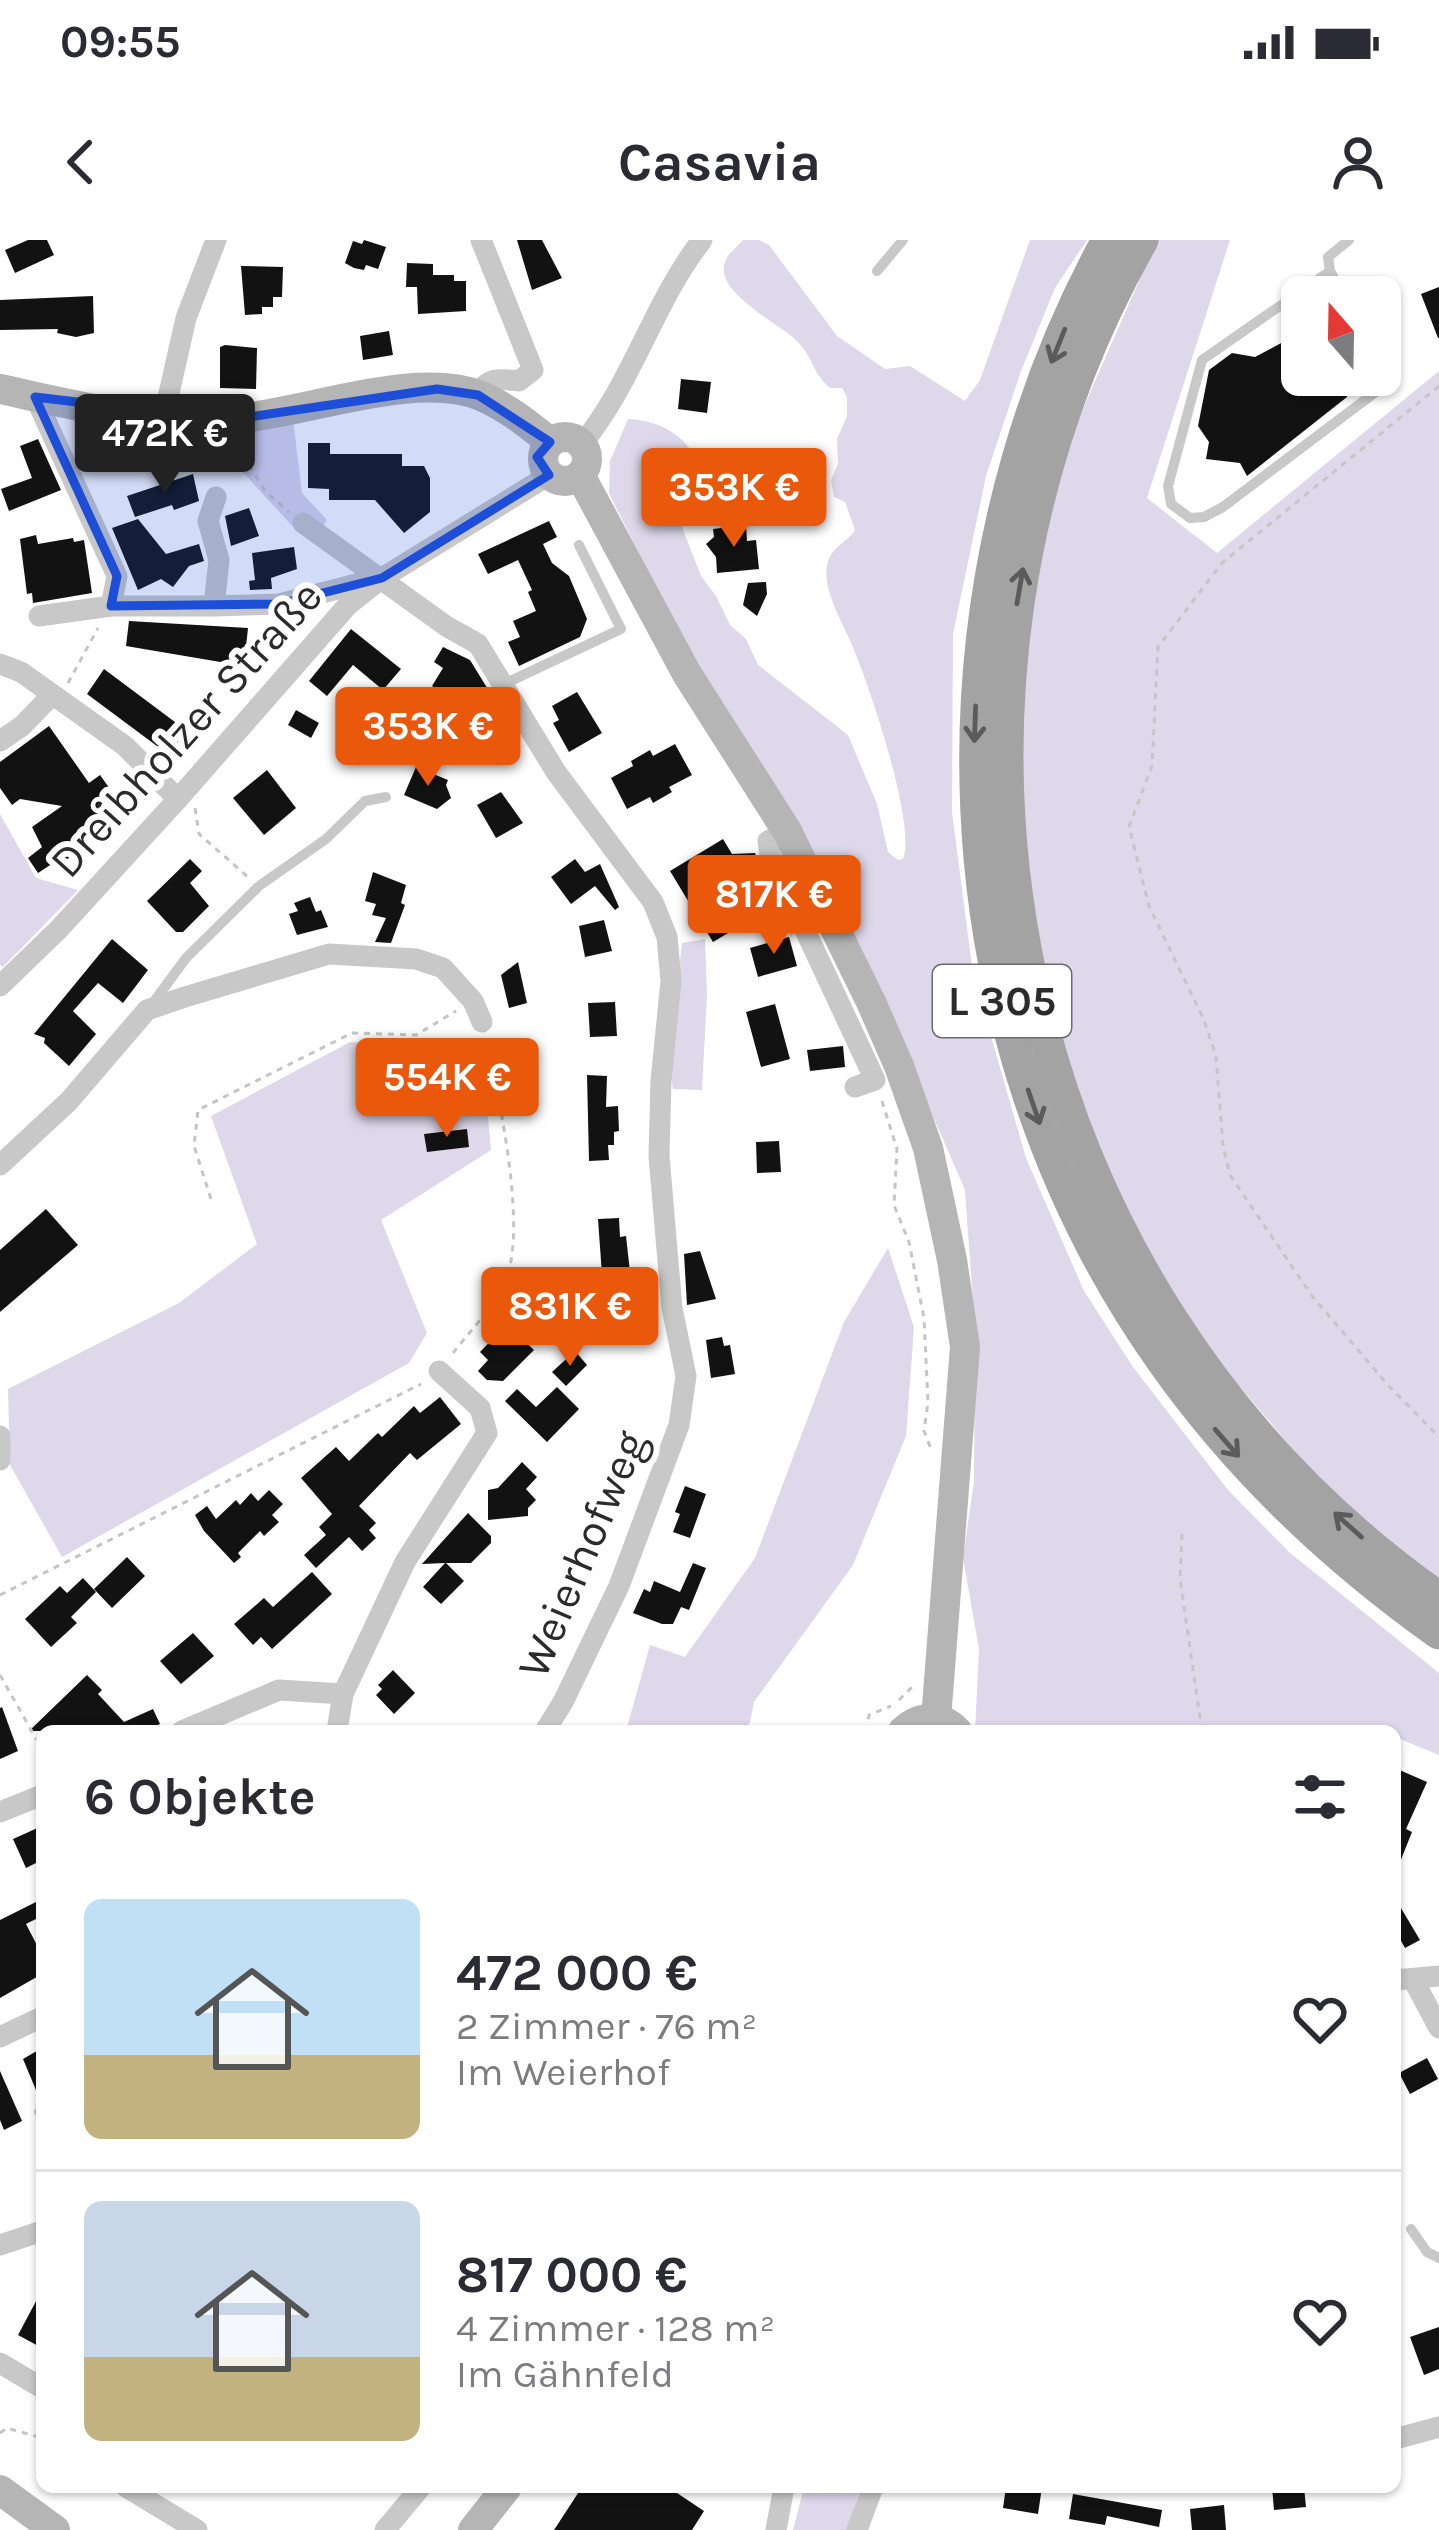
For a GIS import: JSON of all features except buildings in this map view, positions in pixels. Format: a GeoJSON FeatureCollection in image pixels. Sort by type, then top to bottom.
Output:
{"type":"FeatureCollection","features":[{"type":"Feature","properties":{"kind":"main road","name":"L 305"},"geometry":{"type":"LineString","coordinates":[[1108,240],[1064,332],[1031,421],[994,548],[985,603],[975,714],[975,807],[981,882],[1000,992],[1052,1157],[1101,1262],[1162,1360],[1230,1448],[1294,1515],[1439,1633]]}},
{"type":"Feature","properties":{"kind":"main road","name":"L 305"},"geometry":{"type":"LineString","coordinates":[[1142,240],[1105,311],[1069,397],[1037,503],[1016,609],[1006,713],[1007,818],[1019,928],[1031,985],[1045,1041],[1084,1151],[1134,1256],[1196,1354],[1304,1484],[1388,1560],[1439,1598]]}},
{"type":"Feature","properties":{"kind":"main road"},"geometry":{"type":"LineString","coordinates":[[0,389],[163,420],[229,420],[397,388],[478,395],[542,435]]}},
{"type":"Feature","properties":{"kind":"main road"},"geometry":{"type":"LineString","coordinates":[[336,403],[430,406],[542,435]]}},
{"type":"Feature","properties":{"kind":"main road"},"geometry":{"type":"LineString","coordinates":[[542,435],[543,462],[570,464],[687,674],[787,831],[899,1066],[928,1148],[965,1347],[947,1725],[917,1720],[911,1725]]}},
{"type":"Feature","properties":{"kind":"main road"},"geometry":{"type":"LineString","coordinates":[[0,2490],[55,2530]]}},
{"type":"Feature","properties":{"kind":"main road"},"geometry":{"type":"LineString","coordinates":[[473,2530],[502,2493]]}},
{"type":"Feature","properties":{"kind":"street"},"geometry":{"type":"LineString","coordinates":[[163,420],[187,318],[216,240]]}},
{"type":"Feature","properties":{"kind":"street"},"geometry":{"type":"LineString","coordinates":[[478,395],[487,382],[496,378],[519,381],[533,370],[481,240]]}},
{"type":"Feature","properties":{"kind":"street"},"geometry":{"type":"LineString","coordinates":[[570,464],[602,419],[682,266],[702,240]]}},
{"type":"Feature","properties":{"kind":"street"},"geometry":{"type":"LineString","coordinates":[[35,397],[117,576],[111,606]]}},
{"type":"Feature","properties":{"kind":"street","name":"Dreibholzer Straße"},"geometry":{"type":"LineString","coordinates":[[0,986],[178,799],[348,605],[382,578],[570,464]]}},
{"type":"Feature","properties":{"kind":"street"},"geometry":{"type":"LineString","coordinates":[[214,606],[219,560],[208,521],[216,497]]}},
{"type":"Feature","properties":{"kind":"street","name":"Dreibholzer Straße"},"geometry":{"type":"LineString","coordinates":[[303,523],[382,578]]}},
{"type":"Feature","properties":{"kind":"street"},"geometry":{"type":"LineString","coordinates":[[39,616],[111,606],[279,604],[382,578]]}},
{"type":"Feature","properties":{"kind":"street","name":"Weierhofweg"},"geometry":{"type":"LineString","coordinates":[[382,578],[478,644],[556,772],[653,902],[668,937],[671,981],[659,1156],[672,1309],[686,1376],[679,1425],[619,1586],[549,1725]]}},
{"type":"Feature","properties":{"kind":"street"},"geometry":{"type":"LineString","coordinates":[[0,664],[21,672],[125,746],[178,799]]}},
{"type":"Feature","properties":{"kind":"street"},"geometry":{"type":"LineString","coordinates":[[0,741],[50,696]]}},
{"type":"Feature","properties":{"kind":"street"},"geometry":{"type":"LineString","coordinates":[[787,831],[768,841],[770,855],[865,1083]]}},
{"type":"Feature","properties":{"kind":"street"},"geometry":{"type":"LineString","coordinates":[[0,1165],[69,1101],[147,1010],[329,954],[433,963],[443,968],[477,1011]]}},
{"type":"Feature","properties":{"kind":"street"},"geometry":{"type":"LineString","coordinates":[[338,1725],[343,1694],[405,1562],[487,1433],[480,1408],[440,1371]]}},
{"type":"Feature","properties":{"kind":"street"},"geometry":{"type":"LineString","coordinates":[[0,1436],[0,1460]]}},
{"type":"Feature","properties":{"kind":"street"},"geometry":{"type":"LineString","coordinates":[[196,1725],[279,1690],[343,1694]]}},
{"type":"Feature","properties":{"kind":"street"},"geometry":{"type":"LineString","coordinates":[[0,1812],[36,1797]]}},
{"type":"Feature","properties":{"kind":"street"},"geometry":{"type":"LineString","coordinates":[[1439,1976],[1404,1981],[1439,2028]]}},
{"type":"Feature","properties":{"kind":"street"},"geometry":{"type":"LineString","coordinates":[[0,2037],[36,2020]]}},
{"type":"Feature","properties":{"kind":"street"},"geometry":{"type":"LineString","coordinates":[[0,2246],[36,2233]]}},
{"type":"Feature","properties":{"kind":"street"},"geometry":{"type":"LineString","coordinates":[[0,2363],[36,2385]]}},
{"type":"Feature","properties":{"kind":"street"},"geometry":{"type":"LineString","coordinates":[[1401,2437],[1439,2427]]}},
{"type":"Feature","properties":{"kind":"street"},"geometry":{"type":"LineString","coordinates":[[137,2493],[197,2530]]}},
{"type":"Feature","properties":{"kind":"street"},"geometry":{"type":"LineString","coordinates":[[385,2530],[416,2493]]}},
{"type":"Feature","properties":{"kind":"street"},"geometry":{"type":"LineString","coordinates":[[776,2530],[783,2493]]}},
{"type":"Feature","properties":{"kind":"street"},"geometry":{"type":"LineString","coordinates":[[857,2530],[871,2493]]}},
{"type":"Feature","properties":{"kind":"lane"},"geometry":{"type":"LineString","coordinates":[[878,271],[903,240]]}},
{"type":"Feature","properties":{"kind":"lane"},"geometry":{"type":"LineString","coordinates":[[1333,276],[1328,257],[1349,240]]}},
{"type":"Feature","properties":{"kind":"lane"},"geometry":{"type":"LineString","coordinates":[[1323,276],[1330,271]]}},
{"type":"Feature","properties":{"kind":"lane"},"geometry":{"type":"LineString","coordinates":[[1281,305],[1202,360],[1168,486],[1171,504],[1190,518],[1223,507],[1370,396]]}},
{"type":"Feature","properties":{"kind":"lane"},"geometry":{"type":"LineString","coordinates":[[504,684],[620,629],[579,545]]}},
{"type":"Feature","properties":{"kind":"lane"},"geometry":{"type":"LineString","coordinates":[[147,1010],[186,958],[259,886],[326,839],[365,801],[386,796]]}},
{"type":"Feature","properties":{"kind":"lane"},"geometry":{"type":"LineString","coordinates":[[1411,2229],[1427,2252],[1439,2258]]}},
{"type":"Feature","properties":{"kind":"path"},"geometry":{"type":"LineString","coordinates":[[1439,386],[1222,563],[1158,647],[1152,766],[1129,827],[1149,906],[1204,1020],[1216,1056],[1230,1175],[1312,1296],[1439,1437]]}},
{"type":"Feature","properties":{"kind":"path"},"geometry":{"type":"LineString","coordinates":[[229,420],[236,444],[266,492],[303,523]]}},
{"type":"Feature","properties":{"kind":"path"},"geometry":{"type":"LineString","coordinates":[[50,696],[65,686],[111,606]]}},
{"type":"Feature","properties":{"kind":"path"},"geometry":{"type":"LineString","coordinates":[[200,834],[259,886]]}},
{"type":"Feature","properties":{"kind":"path"},"geometry":{"type":"LineString","coordinates":[[0,1595],[410,1392],[440,1371],[506,1281],[514,1230],[500,1098],[477,1011],[416,1036],[352,1033],[198,1110],[194,1146],[211,1199]]}},
{"type":"Feature","properties":{"kind":"path"},"geometry":{"type":"LineString","coordinates":[[865,1083],[897,1149],[893,1205],[909,1242],[924,1318],[925,1430],[936,1459]]}},
{"type":"Feature","properties":{"kind":"path"},"geometry":{"type":"LineString","coordinates":[[1182,1534],[1182,1598],[1201,1725]]}},
{"type":"Feature","properties":{"kind":"path"},"geometry":{"type":"LineString","coordinates":[[0,1675],[36,1738]]}},
{"type":"Feature","properties":{"kind":"path"},"geometry":{"type":"LineString","coordinates":[[867,1725],[869,1714],[893,1706],[920,1676]]}},
{"type":"Feature","properties":{"kind":"path"},"geometry":{"type":"LineString","coordinates":[[0,2433],[7,2428],[36,2436]]}},
{"type":"Feature","properties":{"kind":"highlighted area"},"geometry":{"type":"Polygon","coordinates":[[[437,389],[478,395],[550,442],[537,457],[549,475],[382,578],[279,604],[111,606],[117,576],[35,397],[229,420],[437,389]]]}},
{"type":"Feature","properties":{"kind":"shaded area"},"geometry":{"type":"Polygon","coordinates":[[[743,240],[769,245],[837,336],[885,369],[910,366],[965,401],[980,380],[1030,240],[1087,240],[1055,288],[1021,371],[986,476],[953,634],[952,812],[973,974],[1026,1158],[1084,1291],[1133,1367],[1228,1490],[1289,1552],[1439,1673],[1439,1755],[1401,1739],[1401,1725],[975,1725],[979,1649],[963,1558],[974,1481],[975,1331],[965,1190],[892,1022],[660,596],[609,493],[610,461],[628,419],[667,429],[689,448],[695,457],[678,517],[701,576],[730,625],[746,639],[758,665],[848,735],[877,804],[888,852],[903,859],[903,815],[888,749],[827,583],[831,554],[855,530],[845,502],[834,497],[831,480],[838,464],[837,439],[847,416],[847,397],[842,388],[825,383],[798,342],[729,284],[724,273],[730,253],[743,240]]]}},
{"type":"Feature","properties":{"kind":"shaded area"},"geometry":{"type":"Polygon","coordinates":[[[1157,240],[1230,240],[1147,498],[1217,553],[1439,371],[1439,1584],[1320,1481],[1212,1354],[1161,1278],[1105,1166],[1056,1031],[1027,904],[1017,763],[1034,584],[1067,445],[1157,240]]]}},
{"type":"Feature","properties":{"kind":"shaded area"},"geometry":{"type":"Polygon","coordinates":[[[293,419],[302,493],[327,520],[321,530],[295,529],[238,467],[222,428],[293,419]]]}},
{"type":"Feature","properties":{"kind":"shaded area"},"geometry":{"type":"Polygon","coordinates":[[[0,814],[36,878],[78,890],[3,967],[0,965],[0,814]]]}},
{"type":"Feature","properties":{"kind":"shaded area"},"geometry":{"type":"Polygon","coordinates":[[[765,865],[802,929],[791,936],[787,930],[762,937],[753,884],[765,865]]]}},
{"type":"Feature","properties":{"kind":"shaded area"},"geometry":{"type":"Polygon","coordinates":[[[705,939],[702,1090],[673,1089],[669,1065],[682,943],[705,939]]]}},
{"type":"Feature","properties":{"kind":"shaded area"},"geometry":{"type":"Polygon","coordinates":[[[350,1042],[482,1051],[491,1150],[381,1220],[427,1333],[409,1363],[62,1557],[10,1465],[8,1389],[179,1303],[257,1244],[211,1116],[350,1042]]]}},
{"type":"Feature","properties":{"kind":"shaded area"},"geometry":{"type":"Polygon","coordinates":[[[888,1248],[914,1327],[906,1436],[853,1565],[754,1702],[749,1725],[628,1725],[650,1645],[685,1657],[755,1558],[844,1322],[888,1248]]]}},
{"type":"Feature","properties":{"kind":"shaded area"},"geometry":{"type":"Polygon","coordinates":[[[802,2493],[860,2493],[848,2530],[793,2530],[802,2493]]]}}]}
